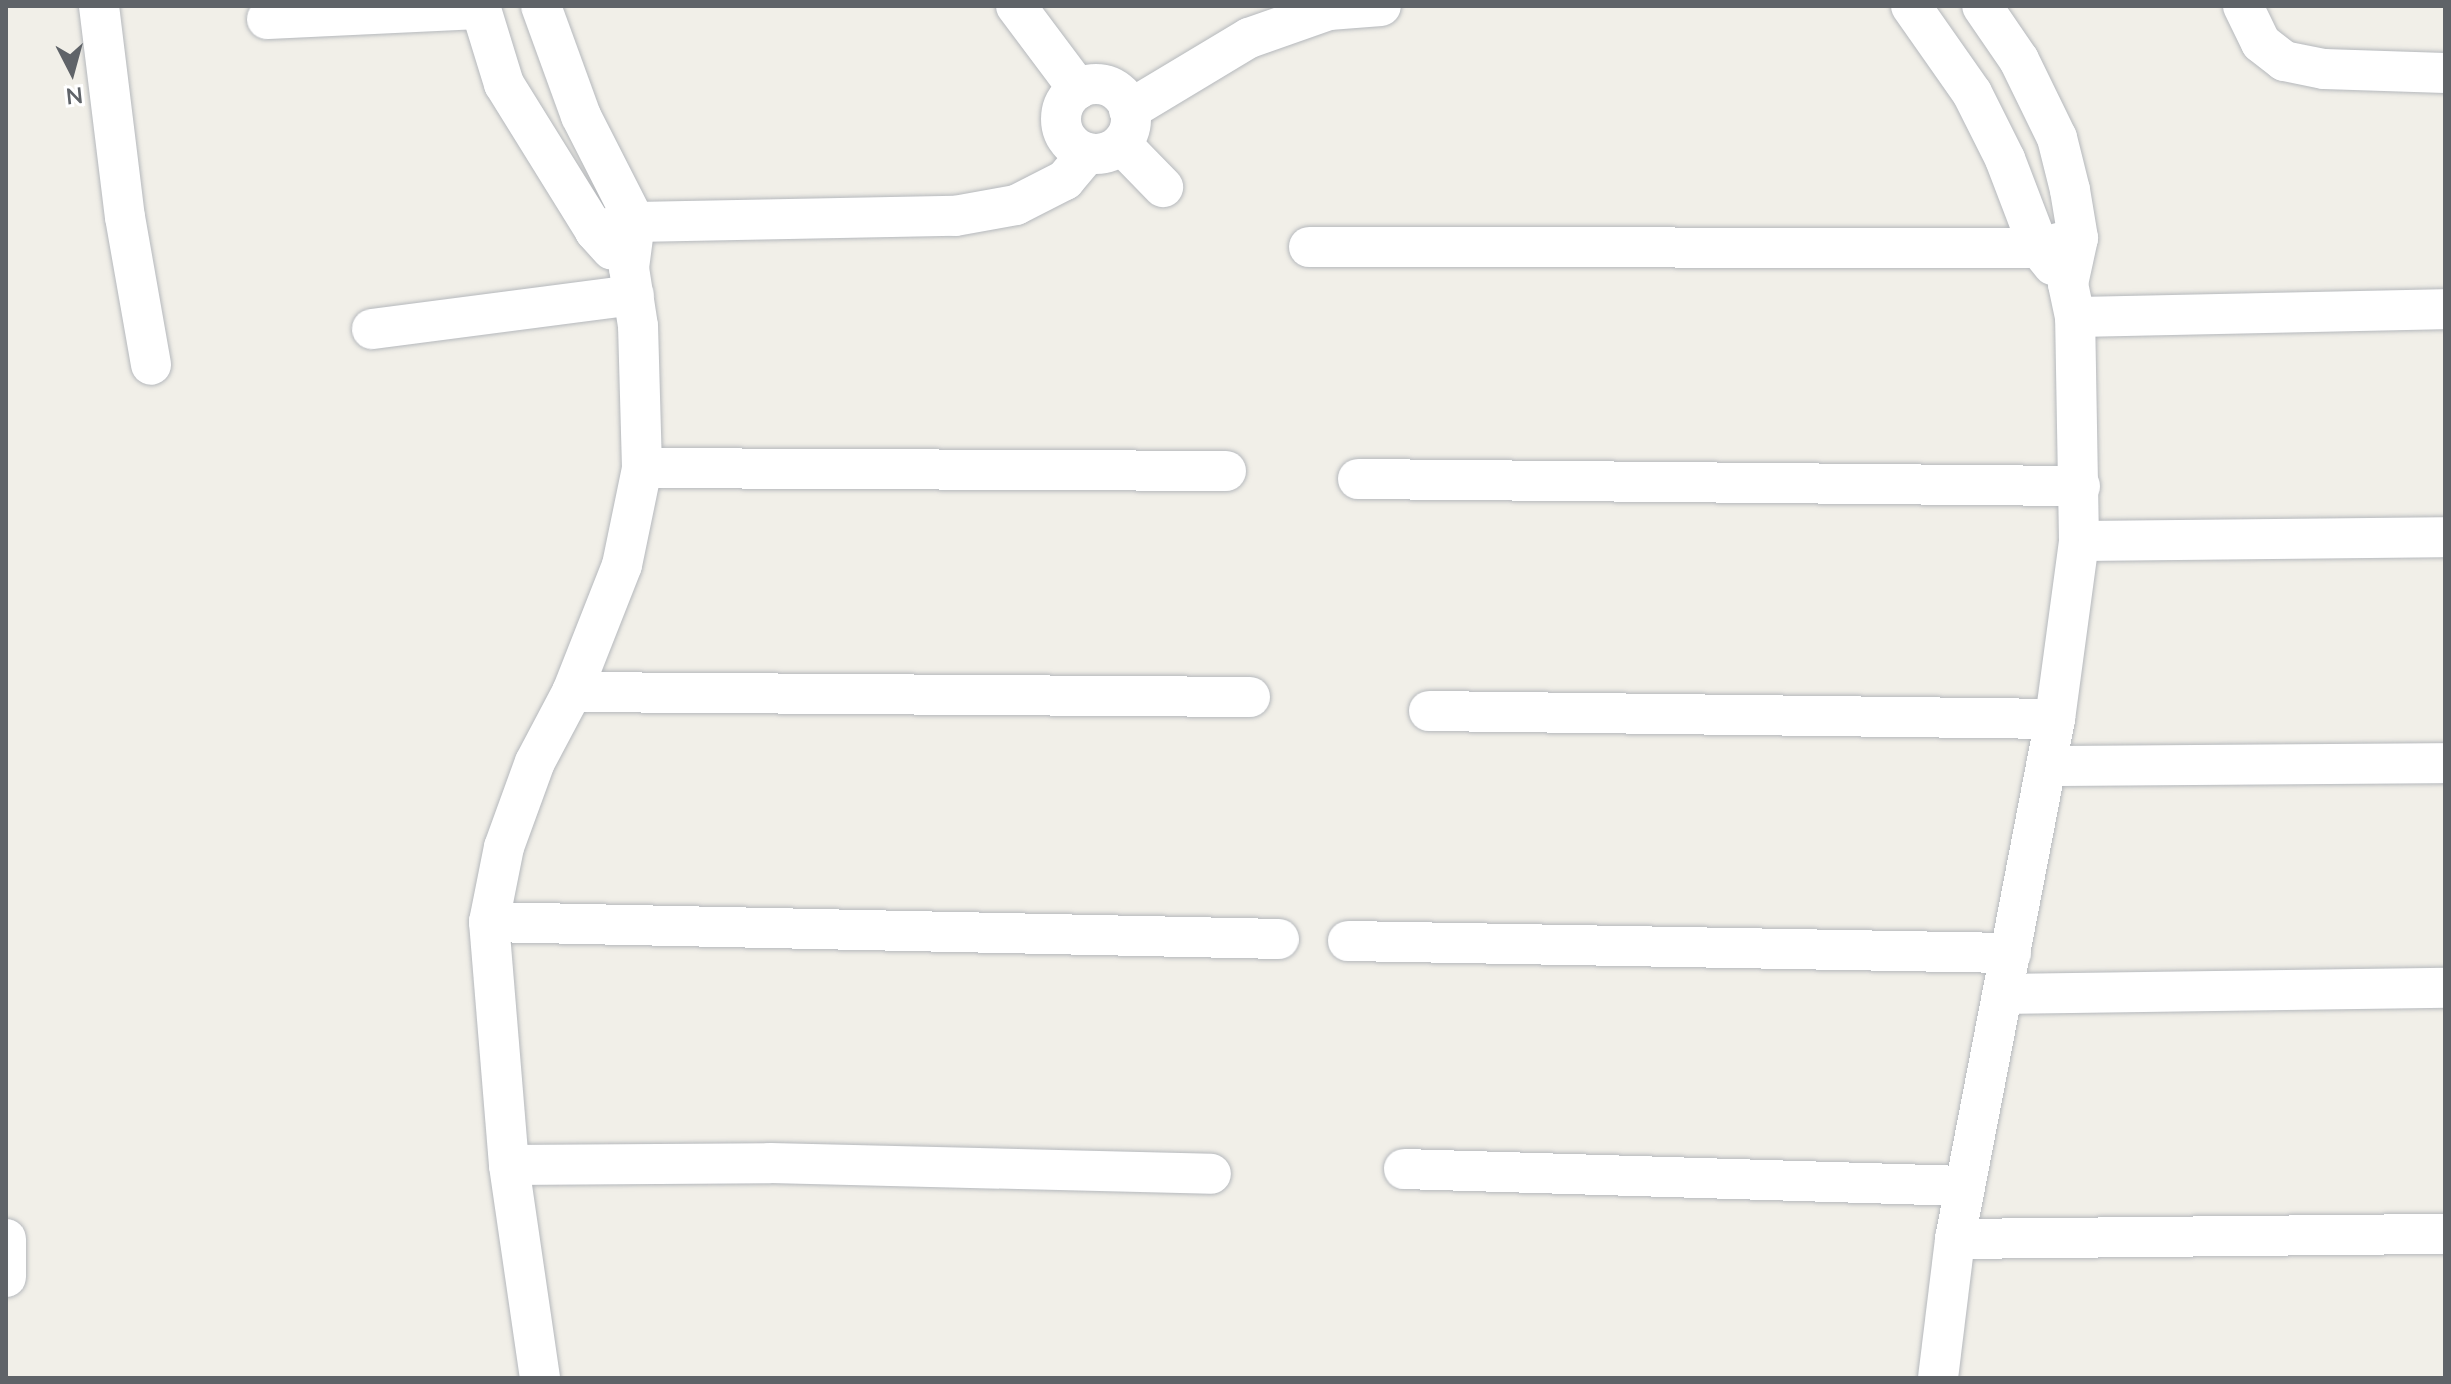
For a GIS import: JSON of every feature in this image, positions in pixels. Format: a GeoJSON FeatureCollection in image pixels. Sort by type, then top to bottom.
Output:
{"type":"FeatureCollection","features":[{"type":"Feature","properties":{"kind":"street"},"geometry":{"type":"LineString","coordinates":[[99,6],[125,217],[151,365]]}},
{"type":"Feature","properties":{"kind":"street"},"geometry":{"type":"LineString","coordinates":[[540,1378],[509,1165],[489,922],[504,847],[535,762],[572,692],[622,565],[642,468],[631,282],[635,222],[581,116],[541,6]]}},
{"type":"Feature","properties":{"kind":"street"},"geometry":{"type":"LineString","coordinates":[[1016,6],[1078,89]]}},
{"type":"Feature","properties":{"kind":"street"},"geometry":{"type":"LineString","coordinates":[[595,231],[635,222],[955,216],[1016,205],[1065,180],[1113,136],[1249,38],[1329,10],[1381,6]]}},
{"type":"Feature","properties":{"kind":"street"},"geometry":{"type":"LineString","coordinates":[[1911,6],[1972,93],[2005,159],[2039,248],[2072,300]]}},
{"type":"Feature","properties":{"kind":"street"},"geometry":{"type":"LineString","coordinates":[[1938,1378],[1955,1239],[2055,719],[2079,541],[2080,486],[2072,300],[2078,238],[2057,138],[2019,60],[1982,6]]}},
{"type":"Feature","properties":{"kind":"street"},"geometry":{"type":"LineString","coordinates":[[2243,6],[2261,43],[2284,61],[2324,69],[2445,73]]}},
{"type":"Feature","properties":{"kind":"street"},"geometry":{"type":"LineString","coordinates":[[267,19],[480,8],[504,84],[595,231],[631,282]]}},
{"type":"Feature","properties":{"kind":"street"},"geometry":{"type":"LineString","coordinates":[[1113,136],[1118,91],[1105,85],[1078,89],[1062,110],[1061,124],[1066,137],[1113,136],[1163,187]]}},
{"type":"Feature","properties":{"kind":"street"},"geometry":{"type":"LineString","coordinates":[[1309,247],[2039,248],[2078,238]]}},
{"type":"Feature","properties":{"kind":"street"},"geometry":{"type":"LineString","coordinates":[[372,329],[631,282]]}},
{"type":"Feature","properties":{"kind":"street"},"geometry":{"type":"LineString","coordinates":[[2072,300],[2445,309]]}},
{"type":"Feature","properties":{"kind":"street"},"geometry":{"type":"LineString","coordinates":[[642,468],[1226,471]]}},
{"type":"Feature","properties":{"kind":"street"},"geometry":{"type":"LineString","coordinates":[[1358,479],[2080,486]]}},
{"type":"Feature","properties":{"kind":"street"},"geometry":{"type":"LineString","coordinates":[[2079,541],[2445,537]]}},
{"type":"Feature","properties":{"kind":"street"},"geometry":{"type":"LineString","coordinates":[[572,692],[1250,697]]}},
{"type":"Feature","properties":{"kind":"street"},"geometry":{"type":"LineString","coordinates":[[1429,711],[2055,719]]}},
{"type":"Feature","properties":{"kind":"street"},"geometry":{"type":"LineString","coordinates":[[2046,766],[2445,763]]}},
{"type":"Feature","properties":{"kind":"street"},"geometry":{"type":"LineString","coordinates":[[489,922],[1279,939]]}},
{"type":"Feature","properties":{"kind":"street"},"geometry":{"type":"LineString","coordinates":[[1348,941],[2011,953]]}},
{"type":"Feature","properties":{"kind":"street"},"geometry":{"type":"LineString","coordinates":[[2003,994],[2445,988]]}},
{"type":"Feature","properties":{"kind":"street"},"geometry":{"type":"LineString","coordinates":[[509,1165],[770,1163],[1211,1174]]}},
{"type":"Feature","properties":{"kind":"street"},"geometry":{"type":"LineString","coordinates":[[1404,1169],[1964,1186]]}},
{"type":"Feature","properties":{"kind":"street"},"geometry":{"type":"LineString","coordinates":[[1955,1239],[2445,1234]]}},
{"type":"Feature","properties":{"kind":"street"},"geometry":{"type":"LineString","coordinates":[[6,1239],[6,1277]]}}]}
